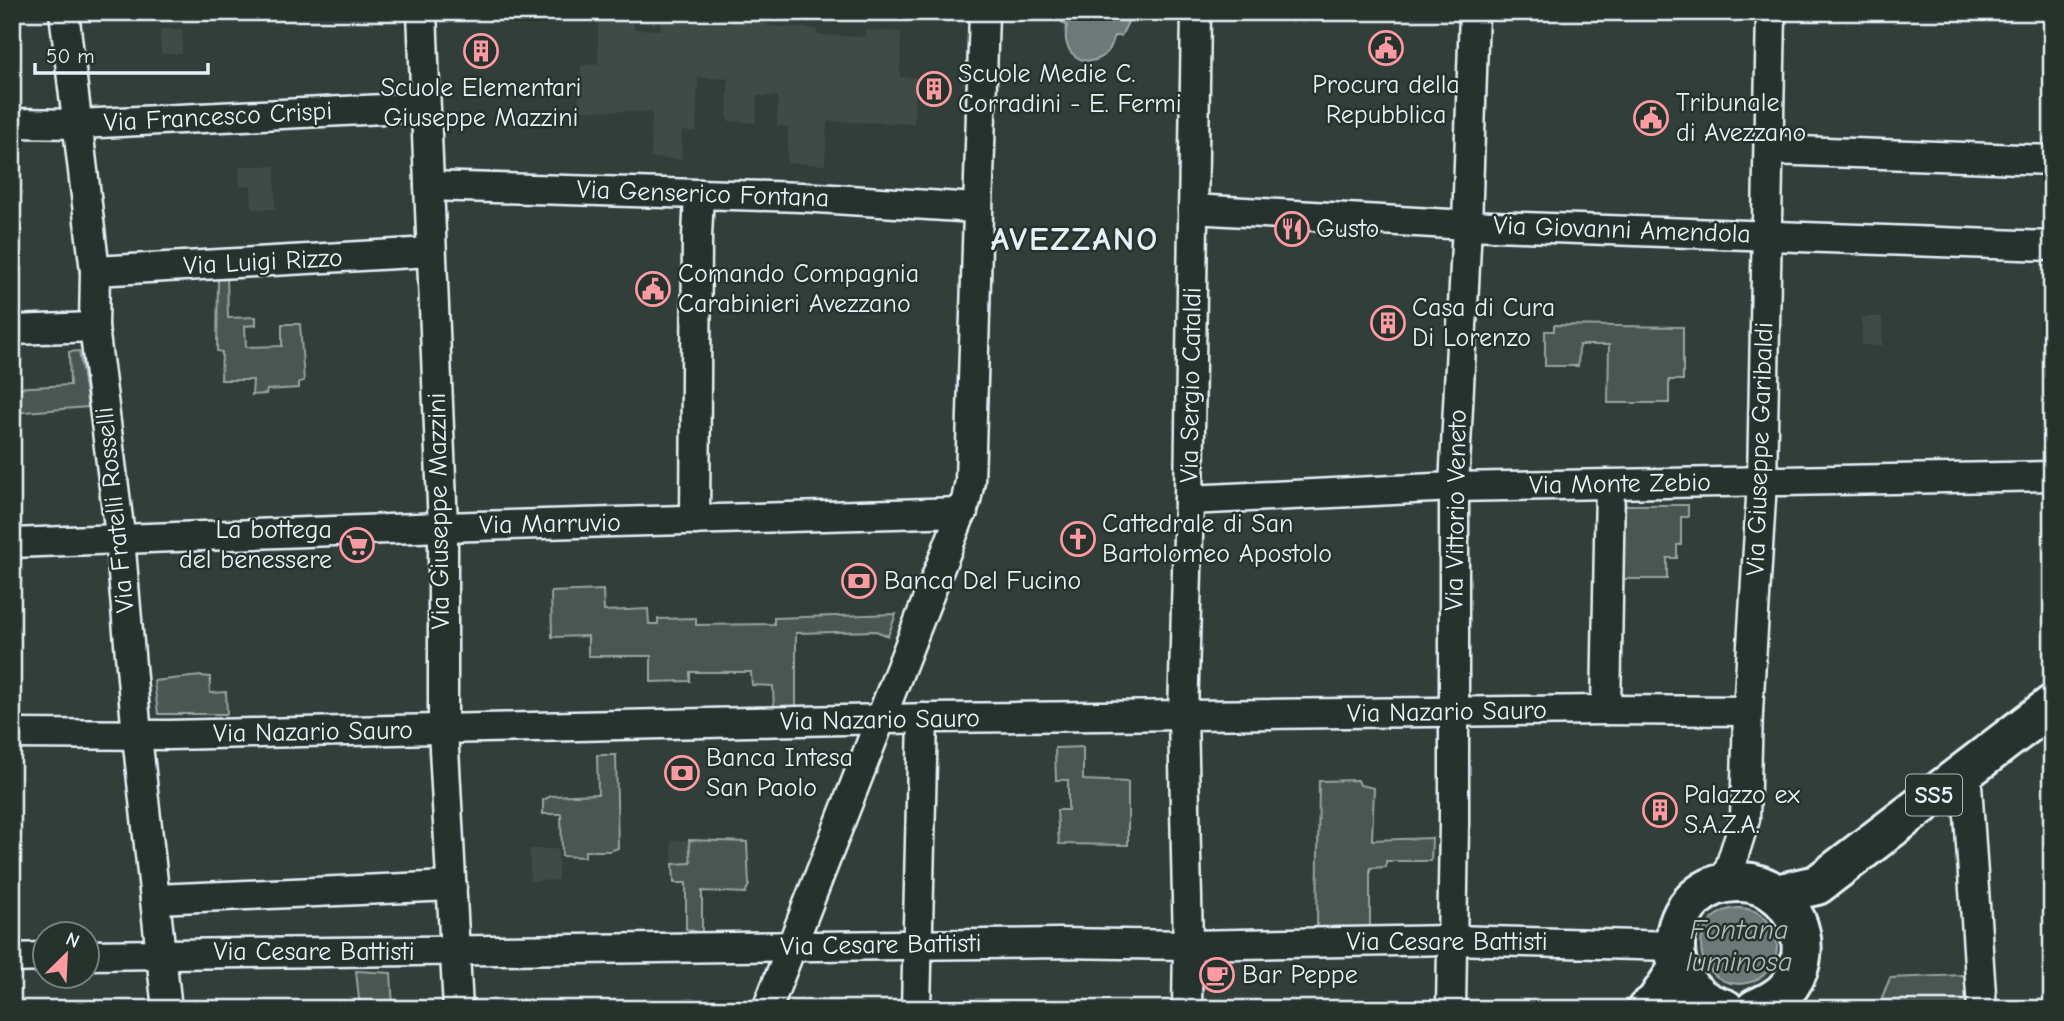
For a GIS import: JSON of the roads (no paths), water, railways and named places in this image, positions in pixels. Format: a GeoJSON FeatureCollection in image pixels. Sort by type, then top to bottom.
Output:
{"type":"FeatureCollection","features":[{"type":"Feature","properties":{"kind":"main road","name":"SS5"},"geometry":{"type":"LineString","coordinates":[[1776,894],[1817,885],[2052,705]]}},
{"type":"Feature","properties":{"kind":"main road"},"geometry":{"type":"LineString","coordinates":[[1651,1005],[1693,979],[1678,924],[1688,905],[1705,891],[1725,883],[1743,882],[1776,894],[1791,909],[1800,928],[1803,949],[1799,969],[1789,987],[1773,1001],[1755,1009]]}},
{"type":"Feature","properties":{"kind":"main road"},"geometry":{"type":"LineString","coordinates":[[1800,928],[1817,885]]}},
{"type":"Feature","properties":{"kind":"street","name":"Via Fratelli Rosselli"},"geometry":{"type":"LineString","coordinates":[[64,12],[95,271],[93,327],[120,538],[137,736],[167,1009]]}},
{"type":"Feature","properties":{"kind":"street","name":"Via Giuseppe Mazzini"},"geometry":{"type":"LineString","coordinates":[[422,12],[443,527],[443,730],[458,1009]]}},
{"type":"Feature","properties":{"kind":"street"},"geometry":{"type":"LineString","coordinates":[[767,1009],[962,512],[970,481],[976,208],[984,12]]}},
{"type":"Feature","properties":{"kind":"street","name":"Via Sergio Cataldi"},"geometry":{"type":"LineString","coordinates":[[1187,1009],[1183,715],[1196,12]]}},
{"type":"Feature","properties":{"kind":"street","name":"Via Vittorio Veneto"},"geometry":{"type":"LineString","coordinates":[[1451,1009],[1454,488],[1474,12]]}},
{"type":"Feature","properties":{"kind":"street","name":"Via Giuseppe Garibaldi"},"geometry":{"type":"LineString","coordinates":[[1725,883],[1745,819],[1748,711],[1762,482],[1772,12]]}},
{"type":"Feature","properties":{"kind":"street","name":"Via Francesco Crispi"},"geometry":{"type":"LineString","coordinates":[[12,123],[78,124],[425,107]]}},
{"type":"Feature","properties":{"kind":"street"},"geometry":{"type":"LineString","coordinates":[[1769,150],[2052,160]]}},
{"type":"Feature","properties":{"kind":"street","name":"Via Genserico Fontana"},"geometry":{"type":"LineString","coordinates":[[429,186],[801,197],[976,208]]}},
{"type":"Feature","properties":{"kind":"street"},"geometry":{"type":"LineString","coordinates":[[695,520],[696,237],[699,194]]}},
{"type":"Feature","properties":{"kind":"street","name":"Via Giovanni Amendola"},"geometry":{"type":"LineString","coordinates":[[1193,209],[1467,225],[2052,246]]}},
{"type":"Feature","properties":{"kind":"street","name":"Via Luigi Rizzo"},"geometry":{"type":"LineString","coordinates":[[95,271],[430,252]]}},
{"type":"Feature","properties":{"kind":"street"},"geometry":{"type":"LineString","coordinates":[[12,330],[93,327]]}},
{"type":"Feature","properties":{"kind":"street","name":"Via Monte Zebio"},"geometry":{"type":"LineString","coordinates":[[1189,500],[1454,488],[2052,476]]}},
{"type":"Feature","properties":{"kind":"street"},"geometry":{"type":"LineString","coordinates":[[1606,709],[1610,485]]}},
{"type":"Feature","properties":{"kind":"street","name":"Via Marruvio"},"geometry":{"type":"LineString","coordinates":[[12,543],[962,512]]}},
{"type":"Feature","properties":{"kind":"street","name":"Via Nazario Sauro"},"geometry":{"type":"LineString","coordinates":[[12,734],[137,736],[923,718],[1606,709],[1748,711]]}},
{"type":"Feature","properties":{"kind":"street"},"geometry":{"type":"LineString","coordinates":[[916,1009],[923,718]]}},
{"type":"Feature","properties":{"kind":"street"},"geometry":{"type":"LineString","coordinates":[[1966,770],[1982,1009]]}},
{"type":"Feature","properties":{"kind":"street"},"geometry":{"type":"LineString","coordinates":[[155,899],[452,886]]}},
{"type":"Feature","properties":{"kind":"street","name":"Via Cesare Battisti"},"geometry":{"type":"LineString","coordinates":[[102,955],[1059,943],[1188,945],[1451,940],[1693,979]]}},
{"type":"Feature","properties":{"kind":"street"},"geometry":{"type":"LineString","coordinates":[[12,958],[32,957]]}},
{"type":"Feature","properties":{"kind":"water"},"geometry":{"type":"Polygon","coordinates":[[[1049,12],[1133,12],[1121,36],[1114,36],[1110,48],[1103,56],[1084,60],[1069,50],[1067,26],[1049,12]]]}},
{"type":"Feature","properties":{"kind":"water","name":"Fontana luminosa"},"geometry":{"type":"Polygon","coordinates":[[[1739,908],[1754,911],[1766,919],[1774,931],[1777,946],[1774,961],[1766,973],[1754,981],[1739,984],[1724,981],[1712,973],[1704,961],[1701,946],[1704,931],[1712,919],[1724,911],[1739,908]]]}},
{"type":"Feature","properties":{"kind":"place","name":"Procura della Repubblica"},"geometry":{"type":"Point","coordinates":[1386,48]}},
{"type":"Feature","properties":{"kind":"place","name":"Scuole Elementari Giuseppe Mazzini"},"geometry":{"type":"Point","coordinates":[481,51]}},
{"type":"Feature","properties":{"kind":"place","name":"Scuole Medie C. Corradini - E. Fermi"},"geometry":{"type":"Point","coordinates":[934,89]}},
{"type":"Feature","properties":{"kind":"place","name":"Tribunale di Avezzano"},"geometry":{"type":"Point","coordinates":[1651,118]}},
{"type":"Feature","properties":{"kind":"place","name":"Gusto"},"geometry":{"type":"Point","coordinates":[1292,229]}},
{"type":"Feature","properties":{"kind":"place","name":"Comando Compagnia Carabinieri Avezzano"},"geometry":{"type":"Point","coordinates":[653,289]}},
{"type":"Feature","properties":{"kind":"place","name":"Casa di Cura Di Lorenzo"},"geometry":{"type":"Point","coordinates":[1388,323]}},
{"type":"Feature","properties":{"kind":"place","name":"Cattedrale di San Bartolomeo Apostolo"},"geometry":{"type":"Point","coordinates":[1078,539]}},
{"type":"Feature","properties":{"kind":"place","name":"La bottega del benessere"},"geometry":{"type":"Point","coordinates":[357,545]}},
{"type":"Feature","properties":{"kind":"place","name":"Banca Del Fucino"},"geometry":{"type":"Point","coordinates":[859,581]}},
{"type":"Feature","properties":{"kind":"place","name":"Banca Intesa San Paolo"},"geometry":{"type":"Point","coordinates":[682,773]}},
{"type":"Feature","properties":{"kind":"place","name":"Palazzo ex S.A.Z.A."},"geometry":{"type":"Point","coordinates":[1660,810]}},
{"type":"Feature","properties":{"kind":"place","name":"Bar Peppe"},"geometry":{"type":"Point","coordinates":[1217,975]}},
{"type":"Feature","properties":{"kind":"district","name":"AVEZZANO"},"geometry":{"type":"Point","coordinates":[1075,239]}}]}
